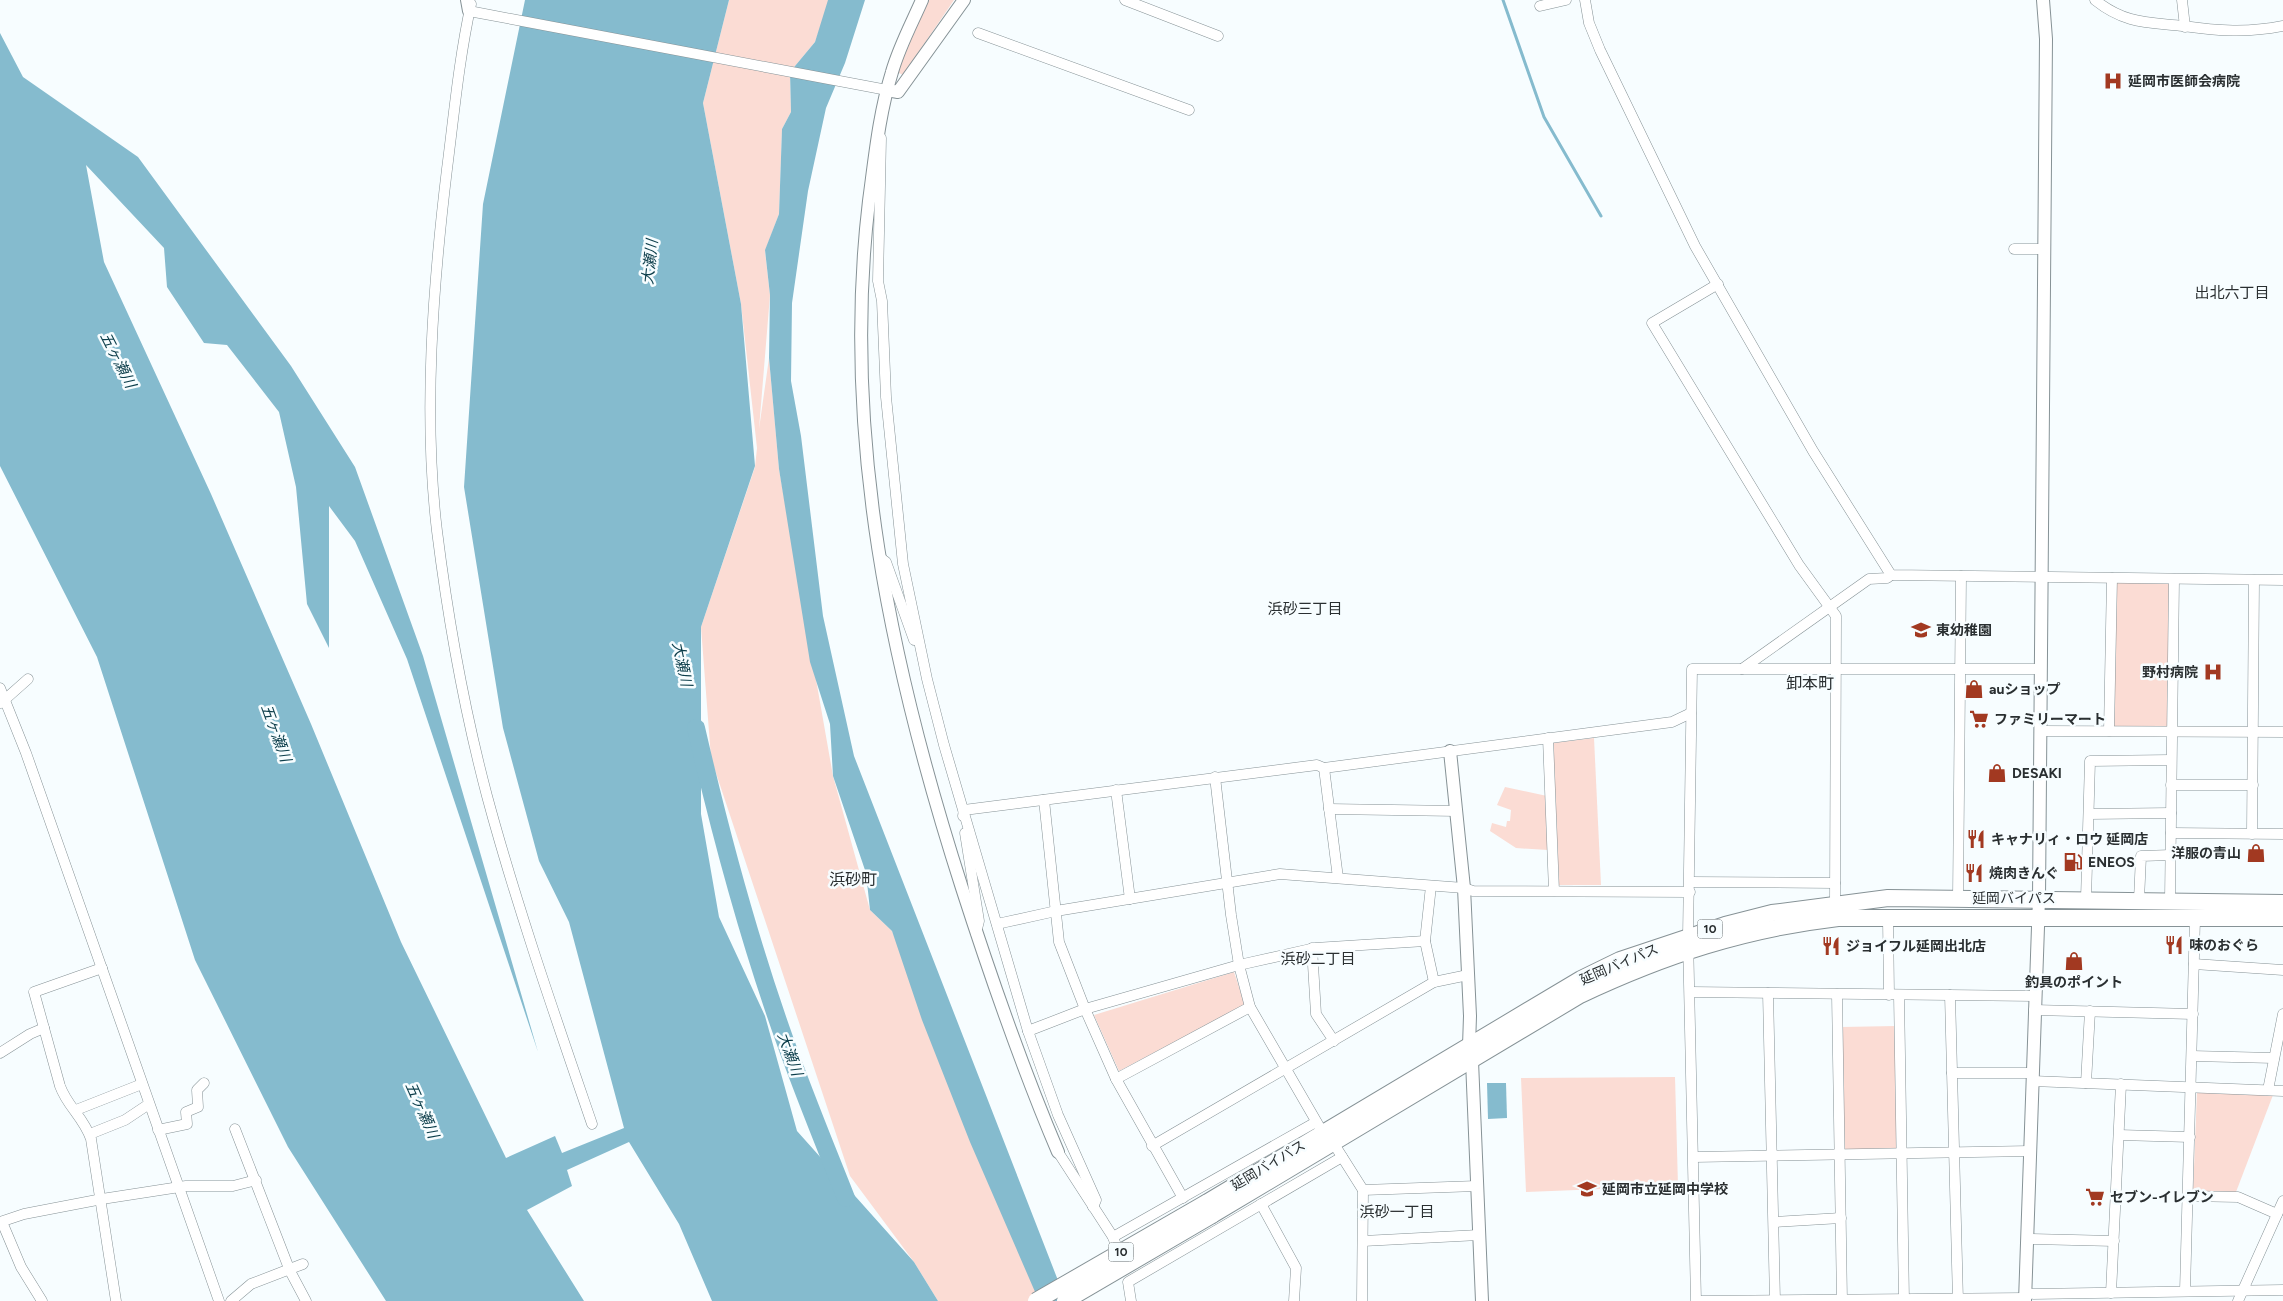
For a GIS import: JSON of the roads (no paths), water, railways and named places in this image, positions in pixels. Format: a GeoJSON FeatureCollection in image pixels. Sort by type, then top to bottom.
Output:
{"type":"FeatureCollection","features":[{"type":"Feature","properties":{"kind":"highway","name":"延岡バイパス"},"geometry":{"type":"LineString","coordinates":[[1688,943],[1724,925],[1772,913],[1888,898],[2039,898],[2283,903]]}},
{"type":"Feature","properties":{"kind":"highway","name":"延岡バイパス"},"geometry":{"type":"LineString","coordinates":[[1065,1301],[1209,1209],[1470,1054],[1581,979],[1620,960],[1688,943],[1797,923],[1838,918],[2283,918]]}},
{"type":"Feature","properties":{"kind":"highway","name":"延岡バイパス"},"geometry":{"type":"LineString","coordinates":[[1036,1301],[1209,1209]]}},
{"type":"Feature","properties":{"kind":"street"},"geometry":{"type":"LineString","coordinates":[[922,0],[882,89],[863,263],[861,335],[866,430],[879,557],[894,641],[936,808],[1004,1017],[1058,1152],[1113,1237],[1128,1282],[1132,1301]]}},
{"type":"Feature","properties":{"kind":"street"},"geometry":{"type":"LineString","coordinates":[[592,1124],[515,893],[487,794],[450,614],[437,529],[431,432],[434,320],[443,204],[457,84],[472,6],[898,92],[964,0]]}},
{"type":"Feature","properties":{"kind":"street"},"geometry":{"type":"LineString","coordinates":[[1125,0],[1218,36]]}},
{"type":"Feature","properties":{"kind":"street"},"geometry":{"type":"LineString","coordinates":[[1540,6],[1566,0]]}},
{"type":"Feature","properties":{"kind":"street"},"geometry":{"type":"LineString","coordinates":[[1585,0],[1589,23],[1600,50],[1695,246],[1813,451],[1891,576]]}},
{"type":"Feature","properties":{"kind":"street"},"geometry":{"type":"LineString","coordinates":[[2025,1298],[2039,898],[2046,39],[2043,0]]}},
{"type":"Feature","properties":{"kind":"street"},"geometry":{"type":"LineString","coordinates":[[2095,0],[2120,17],[2206,31],[2242,32],[2283,26]]}},
{"type":"Feature","properties":{"kind":"street"},"geometry":{"type":"LineString","coordinates":[[2182,0],[2185,27]]}},
{"type":"Feature","properties":{"kind":"street"},"geometry":{"type":"LineString","coordinates":[[978,33],[1190,110]]}},
{"type":"Feature","properties":{"kind":"street"},"geometry":{"type":"LineString","coordinates":[[878,130],[882,140],[878,281],[882,301],[886,397],[903,564],[944,745],[996,924],[1028,1031],[1055,1107],[1096,1200],[1094,1207]]}},
{"type":"Feature","properties":{"kind":"street"},"geometry":{"type":"LineString","coordinates":[[2014,249],[2044,249]]}},
{"type":"Feature","properties":{"kind":"street"},"geometry":{"type":"LineString","coordinates":[[1718,284],[1652,323],[1799,565],[1836,616],[1835,905]]}},
{"type":"Feature","properties":{"kind":"street"},"geometry":{"type":"LineString","coordinates":[[879,557],[886,562],[916,646],[922,653]]}},
{"type":"Feature","properties":{"kind":"street"},"geometry":{"type":"LineString","coordinates":[[1742,669],[1868,578],[1887,578],[1891,576],[2042,576],[2283,580]]}},
{"type":"Feature","properties":{"kind":"street"},"geometry":{"type":"LineString","coordinates":[[1958,898],[1961,576]]}},
{"type":"Feature","properties":{"kind":"street"},"geometry":{"type":"LineString","coordinates":[[2109,731],[2112,578]]}},
{"type":"Feature","properties":{"kind":"street"},"geometry":{"type":"LineString","coordinates":[[2170,900],[2174,579]]}},
{"type":"Feature","properties":{"kind":"street"},"geometry":{"type":"LineString","coordinates":[[2252,834],[2254,580]]}},
{"type":"Feature","properties":{"kind":"street"},"geometry":{"type":"LineString","coordinates":[[2041,669],[1692,669],[1688,943],[1691,992],[1698,1301],[1958,1300],[2111,1293],[2166,1296],[2185,1292],[2283,1290]]}},
{"type":"Feature","properties":{"kind":"street"},"geometry":{"type":"LineString","coordinates":[[2,701],[28,679]]}},
{"type":"Feature","properties":{"kind":"street"},"geometry":{"type":"LineString","coordinates":[[0,688],[2,701],[26,753],[219,1301]]}},
{"type":"Feature","properties":{"kind":"street"},"geometry":{"type":"LineString","coordinates":[[964,810],[1317,765],[1324,768],[1672,722],[1691,713]]}},
{"type":"Feature","properties":{"kind":"street"},"geometry":{"type":"LineString","coordinates":[[2040,731],[2283,732]]}},
{"type":"Feature","properties":{"kind":"street"},"geometry":{"type":"LineString","coordinates":[[1548,738],[1554,891]]}},
{"type":"Feature","properties":{"kind":"street"},"geometry":{"type":"LineString","coordinates":[[1450,751],[1464,888],[1482,1301]]}},
{"type":"Feature","properties":{"kind":"street"},"geometry":{"type":"LineString","coordinates":[[2086,899],[2090,761],[2171,760]]}},
{"type":"Feature","properties":{"kind":"street"},"geometry":{"type":"LineString","coordinates":[[1324,768],[1338,878]]}},
{"type":"Feature","properties":{"kind":"street"},"geometry":{"type":"LineString","coordinates":[[1215,777],[1239,965],[1250,1007],[1328,1139],[1363,1190],[1362,1301]]}},
{"type":"Feature","properties":{"kind":"street"},"geometry":{"type":"LineString","coordinates":[[2171,785],[2252,785]]}},
{"type":"Feature","properties":{"kind":"street"},"geometry":{"type":"LineString","coordinates":[[1116,790],[1130,899]]}},
{"type":"Feature","properties":{"kind":"street"},"geometry":{"type":"LineString","coordinates":[[1044,800],[1059,942],[1085,1009],[1116,1080],[1183,1198]]}},
{"type":"Feature","properties":{"kind":"street"},"geometry":{"type":"LineString","coordinates":[[1329,809],[1457,811]]}},
{"type":"Feature","properties":{"kind":"street"},"geometry":{"type":"LineString","coordinates":[[964,810],[963,819],[979,921],[976,932]]}},
{"type":"Feature","properties":{"kind":"street"},"geometry":{"type":"LineString","coordinates":[[2089,814],[2171,813]]}},
{"type":"Feature","properties":{"kind":"street"},"geometry":{"type":"LineString","coordinates":[[2171,833],[2283,834]]}},
{"type":"Feature","properties":{"kind":"street"},"geometry":{"type":"LineString","coordinates":[[2139,900],[2141,856],[2171,855]]}},
{"type":"Feature","properties":{"kind":"street"},"geometry":{"type":"LineString","coordinates":[[996,924],[1056,911],[1227,881],[1280,874],[1464,888],[1473,891],[1554,891],[1835,883]]}},
{"type":"Feature","properties":{"kind":"street"},"geometry":{"type":"LineString","coordinates":[[1431,886],[1425,941],[1434,982]]}},
{"type":"Feature","properties":{"kind":"street"},"geometry":{"type":"LineString","coordinates":[[2185,1292],[2195,918]]}},
{"type":"Feature","properties":{"kind":"street"},"geometry":{"type":"LineString","coordinates":[[1888,919],[1902,1153],[1904,1300]]}},
{"type":"Feature","properties":{"kind":"street"},"geometry":{"type":"LineString","coordinates":[[1028,1031],[1085,1009],[1239,965],[1312,948],[1425,941]]}},
{"type":"Feature","properties":{"kind":"street"},"geometry":{"type":"LineString","coordinates":[[1312,948],[1316,1014],[1334,1042]]}},
{"type":"Feature","properties":{"kind":"street"},"geometry":{"type":"LineString","coordinates":[[2194,964],[2283,970]]}},
{"type":"Feature","properties":{"kind":"street"},"geometry":{"type":"LineString","coordinates":[[102,968],[34,992],[63,1094],[76,1110],[90,1134],[102,1199],[116,1301]]}},
{"type":"Feature","properties":{"kind":"street"},"geometry":{"type":"LineString","coordinates":[[1152,1146],[1334,1042],[1434,982],[1468,975]]}},
{"type":"Feature","properties":{"kind":"street"},"geometry":{"type":"LineString","coordinates":[[1691,992],[2035,996]]}},
{"type":"Feature","properties":{"kind":"street"},"geometry":{"type":"LineString","coordinates":[[1768,994],[1775,1300]]}},
{"type":"Feature","properties":{"kind":"street"},"geometry":{"type":"LineString","coordinates":[[1837,994],[1842,1300]]}},
{"type":"Feature","properties":{"kind":"street"},"geometry":{"type":"LineString","coordinates":[[1950,995],[1958,1300]]}},
{"type":"Feature","properties":{"kind":"street"},"geometry":{"type":"LineString","coordinates":[[1116,1080],[1250,1007]]}},
{"type":"Feature","properties":{"kind":"street"},"geometry":{"type":"LineString","coordinates":[[2034,1010],[2193,1014]]}},
{"type":"Feature","properties":{"kind":"street"},"geometry":{"type":"LineString","coordinates":[[2086,1083],[2090,1011]]}},
{"type":"Feature","properties":{"kind":"street"},"geometry":{"type":"LineString","coordinates":[[2268,1090],[2283,1014]]}},
{"type":"Feature","properties":{"kind":"street"},"geometry":{"type":"LineString","coordinates":[[0,1053],[44,1028]]}},
{"type":"Feature","properties":{"kind":"street"},"geometry":{"type":"LineString","coordinates":[[2192,1056],[2274,1058]]}},
{"type":"Feature","properties":{"kind":"street"},"geometry":{"type":"LineString","coordinates":[[1952,1074],[2032,1077],[2086,1083],[2283,1091]]}},
{"type":"Feature","properties":{"kind":"street"},"geometry":{"type":"LineString","coordinates":[[158,1130],[187,1124],[186,1112],[198,1107],[197,1090],[204,1082]]}},
{"type":"Feature","properties":{"kind":"street"},"geometry":{"type":"LineString","coordinates":[[76,1110],[142,1084]]}},
{"type":"Feature","properties":{"kind":"street"},"geometry":{"type":"LineString","coordinates":[[2111,1293],[2121,1084]]}},
{"type":"Feature","properties":{"kind":"street"},"geometry":{"type":"LineString","coordinates":[[90,1134],[125,1120],[149,1104]]}},
{"type":"Feature","properties":{"kind":"street"},"geometry":{"type":"LineString","coordinates":[[236,1129],[290,1271],[306,1301]]}},
{"type":"Feature","properties":{"kind":"street"},"geometry":{"type":"LineString","coordinates":[[2118,1135],[2190,1137]]}},
{"type":"Feature","properties":{"kind":"street"},"geometry":{"type":"LineString","coordinates":[[1113,1237],[1183,1198],[1328,1139]]}},
{"type":"Feature","properties":{"kind":"street"},"geometry":{"type":"LineString","coordinates":[[1128,1282],[1261,1204],[1328,1139]]}},
{"type":"Feature","properties":{"kind":"street"},"geometry":{"type":"LineString","coordinates":[[1694,1157],[1773,1154],[2030,1151]]}},
{"type":"Feature","properties":{"kind":"street"},"geometry":{"type":"LineString","coordinates":[[42,1301],[21,1266],[1,1222],[24,1214],[102,1199],[198,1185],[233,1186],[256,1180]]}},
{"type":"Feature","properties":{"kind":"street"},"geometry":{"type":"LineString","coordinates":[[1363,1190],[1477,1186]]}},
{"type":"Feature","properties":{"kind":"street"},"geometry":{"type":"LineString","coordinates":[[2188,1196],[2238,1198],[2278,1214]]}},
{"type":"Feature","properties":{"kind":"street"},"geometry":{"type":"LineString","coordinates":[[2238,1301],[2283,1202]]}},
{"type":"Feature","properties":{"kind":"street"},"geometry":{"type":"LineString","coordinates":[[1261,1204],[1296,1268],[1294,1301]]}},
{"type":"Feature","properties":{"kind":"street"},"geometry":{"type":"LineString","coordinates":[[1774,1222],[1841,1218]]}},
{"type":"Feature","properties":{"kind":"street"},"geometry":{"type":"LineString","coordinates":[[1363,1241],[1479,1235]]}},
{"type":"Feature","properties":{"kind":"street"},"geometry":{"type":"LineString","coordinates":[[2027,1239],[2114,1241]]}},
{"type":"Feature","properties":{"kind":"street"},"geometry":{"type":"LineString","coordinates":[[231,1301],[252,1284],[290,1271],[303,1264]]}},
{"type":"Feature","properties":{"kind":"water","name":"五ヶ瀬川"},"geometry":{"type":"Polygon","coordinates":[[[525,0],[729,0],[703,103],[741,304],[755,466],[701,627],[701,814],[719,917],[765,1016],[797,1131],[914,1262],[938,1301],[712,1301],[679,1224],[629,1142],[567,1170],[572,1186],[527,1210],[584,1301],[386,1301],[288,1147],[195,960],[97,657],[0,466],[0,33],[23,77],[138,157],[291,366],[355,467],[423,656],[538,1052],[407,659],[355,541],[329,506],[329,648],[307,604],[296,487],[279,412],[227,345],[204,343],[167,287],[164,248],[86,165],[104,262],[211,494],[311,724],[401,942],[506,1158],[555,1136],[562,1153],[624,1128],[569,922],[539,861],[503,728],[464,487],[483,204],[525,0]]]}},
{"type":"Feature","properties":{"kind":"water"},"geometry":{"type":"Polygon","coordinates":[[[828,0],[865,0],[845,63],[826,108],[808,191],[792,303],[791,381],[801,436],[823,616],[854,756],[1066,1301],[1039,1301],[970,1142],[922,1020],[892,931],[870,910],[866,873],[833,776],[830,724],[810,662],[779,469],[769,358],[770,295],[765,250],[779,214],[782,129],[791,112],[790,72],[815,42],[828,0]]]}},
{"type":"Feature","properties":{"kind":"water"},"geometry":{"type":"Polygon","coordinates":[[[1487,1083],[1506,1083],[1507,1118],[1488,1119],[1487,1083]]]}},
{"type":"Feature","properties":{"kind":"waterway"},"geometry":{"type":"LineString","coordinates":[[1503,0],[1544,117],[1601,216]]}},
{"type":"Feature","properties":{"kind":"waterway","name":"大瀬川"},"geometry":{"type":"LineString","coordinates":[[696,728],[725,845],[758,962],[791,1058],[846,1198]]}},
{"type":"Feature","properties":{"kind":"place","name":"延岡市医師会病院"},"geometry":{"type":"Point","coordinates":[2113,81]}},
{"type":"Feature","properties":{"kind":"place","name":"東幼稚園"},"geometry":{"type":"Point","coordinates":[1921,630]}},
{"type":"Feature","properties":{"kind":"place","name":"野村病院"},"geometry":{"type":"Point","coordinates":[2213,672]}},
{"type":"Feature","properties":{"kind":"place","name":"auショップ"},"geometry":{"type":"Point","coordinates":[1974,689]}},
{"type":"Feature","properties":{"kind":"place","name":"ファミリーマート"},"geometry":{"type":"Point","coordinates":[1979,719]}},
{"type":"Feature","properties":{"kind":"place","name":"DESAKI"},"geometry":{"type":"Point","coordinates":[1997,773]}},
{"type":"Feature","properties":{"kind":"place","name":"キャナリィ・ロウ 延岡店"},"geometry":{"type":"Point","coordinates":[1976,839]}},
{"type":"Feature","properties":{"kind":"place","name":"洋服の青山"},"geometry":{"type":"Point","coordinates":[2256,853]}},
{"type":"Feature","properties":{"kind":"place","name":"ENEOS"},"geometry":{"type":"Point","coordinates":[2073,862]}},
{"type":"Feature","properties":{"kind":"place","name":"焼肉きんぐ"},"geometry":{"type":"Point","coordinates":[1974,873]}},
{"type":"Feature","properties":{"kind":"place","name":"味のおぐら"},"geometry":{"type":"Point","coordinates":[2174,945]}},
{"type":"Feature","properties":{"kind":"place","name":"ジョイフル延岡出北店"},"geometry":{"type":"Point","coordinates":[1831,946]}},
{"type":"Feature","properties":{"kind":"place","name":"釣具のポイント"},"geometry":{"type":"Point","coordinates":[2074,961]}},
{"type":"Feature","properties":{"kind":"place","name":"延岡市立延岡中学校"},"geometry":{"type":"Point","coordinates":[1587,1189]}},
{"type":"Feature","properties":{"kind":"place","name":"セブン-イレブン"},"geometry":{"type":"Point","coordinates":[2095,1197]}},
{"type":"Feature","properties":{"kind":"district","name":"出北六丁目"},"geometry":{"type":"Point","coordinates":[2232,293]}},
{"type":"Feature","properties":{"kind":"district","name":"浜砂三丁目"},"geometry":{"type":"Point","coordinates":[1305,609]}},
{"type":"Feature","properties":{"kind":"district","name":"卸本町"},"geometry":{"type":"Point","coordinates":[1810,683]}},
{"type":"Feature","properties":{"kind":"district","name":"浜砂町"},"geometry":{"type":"Point","coordinates":[853,879]}},
{"type":"Feature","properties":{"kind":"district","name":"浜砂二丁目"},"geometry":{"type":"Point","coordinates":[1318,959]}},
{"type":"Feature","properties":{"kind":"district","name":"浜砂一丁目"},"geometry":{"type":"Point","coordinates":[1397,1212]}}]}
